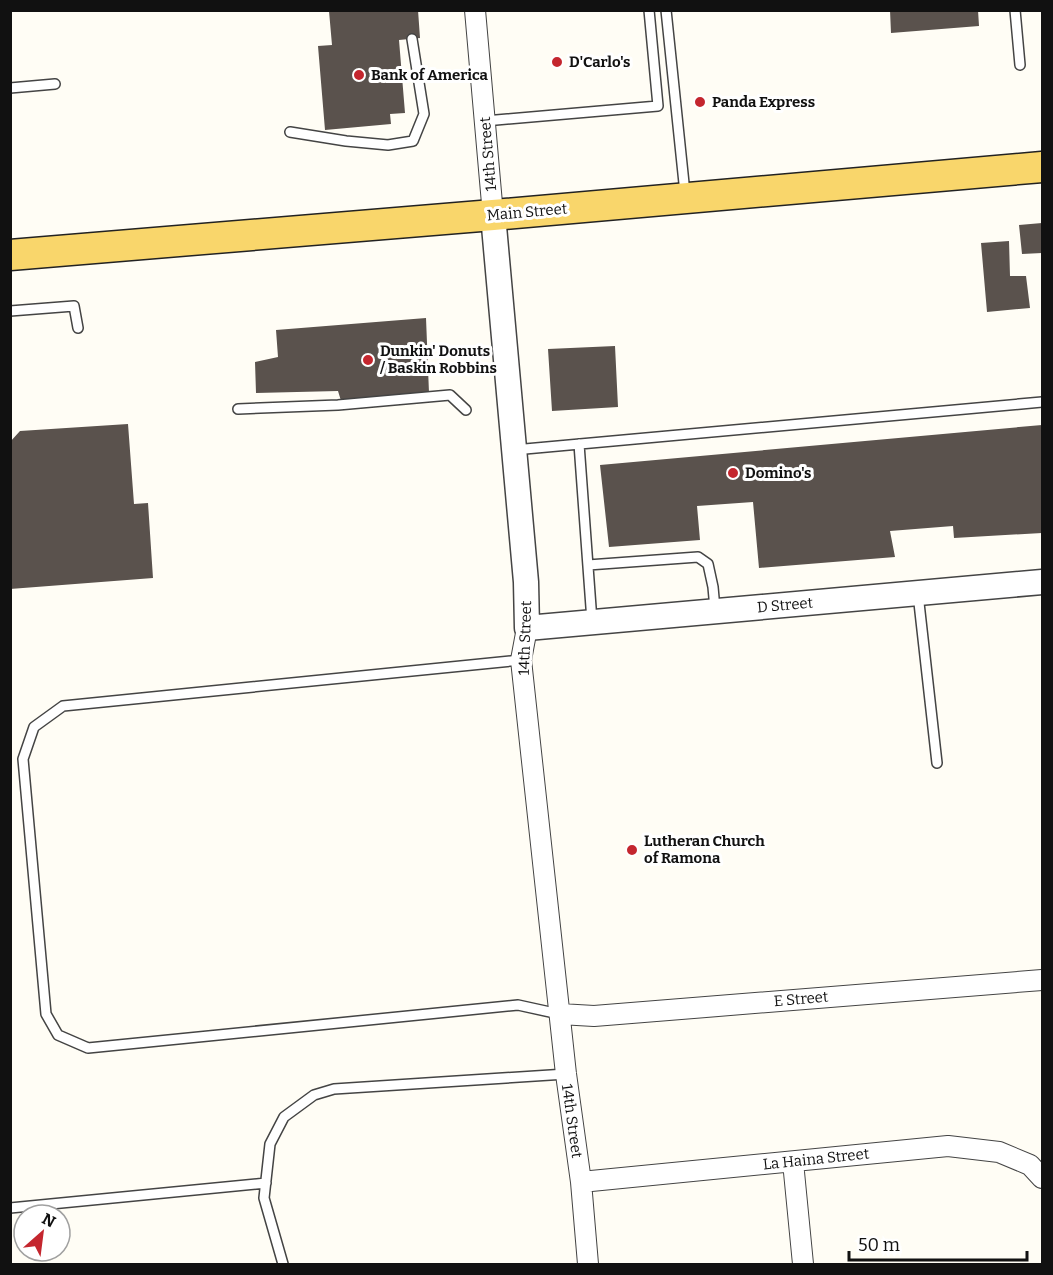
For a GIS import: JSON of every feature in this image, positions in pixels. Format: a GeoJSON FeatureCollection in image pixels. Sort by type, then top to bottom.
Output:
{"type":"FeatureCollection","features":[{"type":"Feature","properties":{"kind":"main road","name":"Main Street"},"geometry":{"type":"LineString","coordinates":[[10,255],[1042,167]]}},
{"type":"Feature","properties":{"kind":"street","name":"14th Street"},"geometry":{"type":"LineString","coordinates":[[475,10],[526,582],[527,628],[522,660],[566,1074],[581,1182],[588,1264]]}},
{"type":"Feature","properties":{"kind":"street","name":"D Street"},"geometry":{"type":"LineString","coordinates":[[527,628],[1042,582]]}},
{"type":"Feature","properties":{"kind":"street","name":"E Street"},"geometry":{"type":"LineString","coordinates":[[560,1014],[594,1016],[1042,980]]}},
{"type":"Feature","properties":{"kind":"street","name":"La Haina Street"},"geometry":{"type":"LineString","coordinates":[[581,1182],[948,1146],[999,1152],[1030,1165],[1042,1178]]}},
{"type":"Feature","properties":{"kind":"street"},"geometry":{"type":"LineString","coordinates":[[793,1162],[803,1264]]}},
{"type":"Feature","properties":{"kind":"lane"},"geometry":{"type":"LineString","coordinates":[[485,121],[658,106],[649,10]]}},
{"type":"Feature","properties":{"kind":"lane"},"geometry":{"type":"LineString","coordinates":[[666,10],[686,198]]}},
{"type":"Feature","properties":{"kind":"lane"},"geometry":{"type":"LineString","coordinates":[[1015,10],[1020,65]]}},
{"type":"Feature","properties":{"kind":"lane"},"geometry":{"type":"LineString","coordinates":[[290,132],[388,145],[413,141],[424,114],[412,39]]}},
{"type":"Feature","properties":{"kind":"lane"},"geometry":{"type":"LineString","coordinates":[[10,88],[55,84]]}},
{"type":"Feature","properties":{"kind":"lane"},"geometry":{"type":"LineString","coordinates":[[10,311],[74,306],[78,328]]}},
{"type":"Feature","properties":{"kind":"lane"},"geometry":{"type":"LineString","coordinates":[[238,409],[338,405],[450,395],[466,410]]}},
{"type":"Feature","properties":{"kind":"lane"},"geometry":{"type":"LineString","coordinates":[[514,450],[1042,402]]}},
{"type":"Feature","properties":{"kind":"lane"},"geometry":{"type":"LineString","coordinates":[[579,444],[592,622]]}},
{"type":"Feature","properties":{"kind":"lane"},"geometry":{"type":"LineString","coordinates":[[588,566],[698,556],[708,564],[714,587],[715,612]]}},
{"type":"Feature","properties":{"kind":"lane"},"geometry":{"type":"LineString","coordinates":[[918,594],[938,763]]}},
{"type":"Feature","properties":{"kind":"lane"},"geometry":{"type":"LineString","coordinates":[[522,660],[63,706],[34,727],[23,759],[46,1014],[58,1035],[88,1048],[518,1005],[560,1014]]}},
{"type":"Feature","properties":{"kind":"lane"},"geometry":{"type":"LineString","coordinates":[[283,1264],[264,1198],[270,1144],[284,1117],[314,1095],[334,1089],[566,1074]]}},
{"type":"Feature","properties":{"kind":"lane"},"geometry":{"type":"LineString","coordinates":[[10,1208],[266,1184]]}},
{"type":"Feature","properties":{"kind":"building"},"geometry":{"type":"Polygon","coordinates":[[[418,10],[420,38],[399,40],[405,113],[390,114],[391,124],[325,130],[318,46],[332,45],[329,11],[418,10]]]}},
{"type":"Feature","properties":{"kind":"building"},"geometry":{"type":"Polygon","coordinates":[[[890,10],[978,10],[979,26],[891,33],[890,10]]]}},
{"type":"Feature","properties":{"kind":"building"},"geometry":{"type":"Polygon","coordinates":[[[1042,223],[1042,253],[1022,254],[1019,225],[1042,223]]]}},
{"type":"Feature","properties":{"kind":"building"},"geometry":{"type":"Polygon","coordinates":[[[1009,241],[1010,276],[1026,276],[1030,308],[987,312],[981,243],[1009,241]]]}},
{"type":"Feature","properties":{"kind":"building"},"geometry":{"type":"Polygon","coordinates":[[[426,318],[429,393],[342,404],[338,391],[256,393],[255,362],[278,357],[276,330],[426,318]]]}},
{"type":"Feature","properties":{"kind":"building"},"geometry":{"type":"Polygon","coordinates":[[[615,346],[618,407],[552,411],[548,349],[615,346]]]}},
{"type":"Feature","properties":{"kind":"building"},"geometry":{"type":"Polygon","coordinates":[[[128,424],[134,504],[148,503],[153,578],[10,589],[10,442],[20,431],[128,424]]]}},
{"type":"Feature","properties":{"kind":"building"},"geometry":{"type":"Polygon","coordinates":[[[1042,425],[1042,533],[954,538],[953,526],[890,531],[895,557],[759,568],[753,502],[697,506],[700,540],[609,547],[600,465],[1042,425]]]}},
{"type":"Feature","properties":{"kind":"place","name":"D'Carlo's"},"geometry":{"type":"Point","coordinates":[557,62]}},
{"type":"Feature","properties":{"kind":"place","name":"Bank of America"},"geometry":{"type":"Point","coordinates":[359,75]}},
{"type":"Feature","properties":{"kind":"place","name":"Panda Express"},"geometry":{"type":"Point","coordinates":[700,102]}},
{"type":"Feature","properties":{"kind":"place","name":"Dunkin' Donuts / Baskin Robbins"},"geometry":{"type":"Point","coordinates":[368,360]}},
{"type":"Feature","properties":{"kind":"place","name":"Domino's"},"geometry":{"type":"Point","coordinates":[733,473]}},
{"type":"Feature","properties":{"kind":"place","name":"Lutheran Church of Ramona"},"geometry":{"type":"Point","coordinates":[632,850]}}]}
